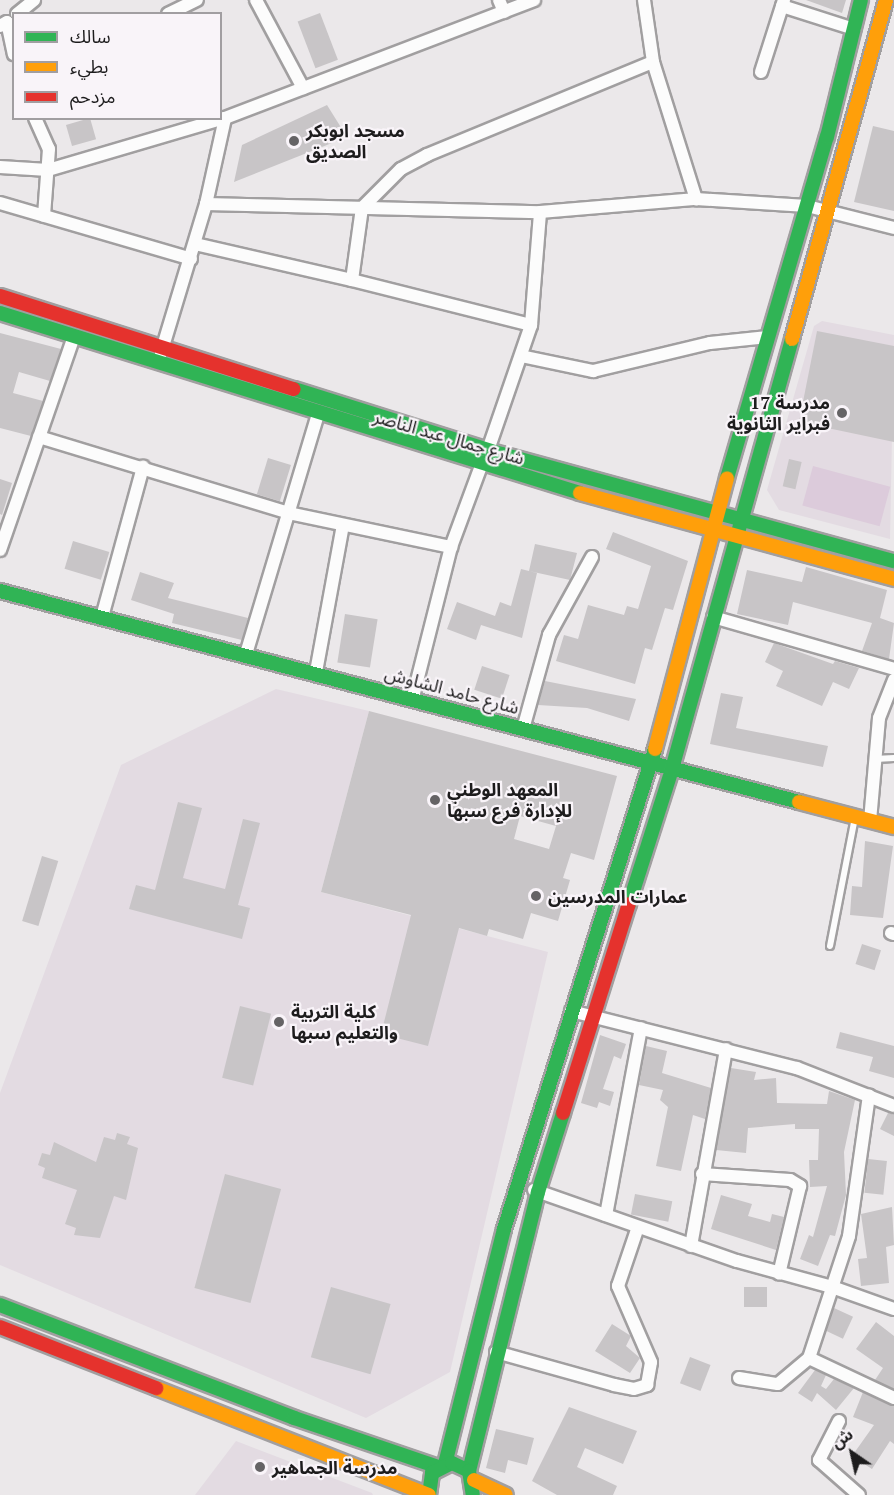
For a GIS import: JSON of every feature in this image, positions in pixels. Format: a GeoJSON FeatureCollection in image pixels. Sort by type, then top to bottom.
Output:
{"type":"FeatureCollection","features":[{"type":"Feature","properties":{"kind":"main road"},"geometry":{"type":"LineString","coordinates":[[0,1327],[429,1495],[429,1479],[442,1466],[517,1185],[651,763],[711,530],[807,206],[861,0]]}},
{"type":"Feature","properties":{"kind":"main road"},"geometry":{"type":"LineString","coordinates":[[473,1495],[471,1475],[496,1352],[538,1192],[672,769],[734,537],[886,0]]}},
{"type":"Feature","properties":{"kind":"main road","name":"شارع جمال عبد الناصر"},"geometry":{"type":"LineString","coordinates":[[0,296],[488,450],[740,517],[894,561]]}},
{"type":"Feature","properties":{"kind":"main road","name":"شارع جمال عبد الناصر"},"geometry":{"type":"LineString","coordinates":[[0,313],[317,417],[481,466],[894,579]]}},
{"type":"Feature","properties":{"kind":"main road","name":"شارع حامد الشاوش"},"geometry":{"type":"LineString","coordinates":[[0,591],[316,672],[894,827]]}},
{"type":"Feature","properties":{"kind":"main road"},"geometry":{"type":"LineString","coordinates":[[0,1305],[294,1418],[471,1475],[506,1495]]}},
{"type":"Feature","properties":{"kind":"street"},"geometry":{"type":"LineString","coordinates":[[18,12],[34,0]]}},
{"type":"Feature","properties":{"kind":"street"},"geometry":{"type":"LineString","coordinates":[[172,12],[197,0]]}},
{"type":"Feature","properties":{"kind":"street"},"geometry":{"type":"LineString","coordinates":[[256,0],[303,88]]}},
{"type":"Feature","properties":{"kind":"street"},"geometry":{"type":"LineString","coordinates":[[222,119],[502,6],[534,0]]}},
{"type":"Feature","properties":{"kind":"street"},"geometry":{"type":"LineString","coordinates":[[644,0],[653,62],[696,199]]}},
{"type":"Feature","properties":{"kind":"street"},"geometry":{"type":"LineString","coordinates":[[761,72],[783,3],[854,29]]}},
{"type":"Feature","properties":{"kind":"street"},"geometry":{"type":"LineString","coordinates":[[9,19],[12,40]]}},
{"type":"Feature","properties":{"kind":"street"},"geometry":{"type":"LineString","coordinates":[[352,280],[362,208],[401,169],[427,155],[653,62]]}},
{"type":"Feature","properties":{"kind":"street"},"geometry":{"type":"LineString","coordinates":[[158,363],[191,259],[225,118]]}},
{"type":"Feature","properties":{"kind":"street"},"geometry":{"type":"LineString","coordinates":[[36,120],[44,131],[48,170],[44,216]]}},
{"type":"Feature","properties":{"kind":"street"},"geometry":{"type":"LineString","coordinates":[[0,167],[48,170],[218,120]]}},
{"type":"Feature","properties":{"kind":"street"},"geometry":{"type":"LineString","coordinates":[[206,204],[540,212],[696,199],[828,209],[894,228]]}},
{"type":"Feature","properties":{"kind":"street"},"geometry":{"type":"LineString","coordinates":[[0,203],[191,259]]}},
{"type":"Feature","properties":{"kind":"street"},"geometry":{"type":"LineString","coordinates":[[488,450],[531,325],[540,212]]}},
{"type":"Feature","properties":{"kind":"street"},"geometry":{"type":"LineString","coordinates":[[195,244],[531,325]]}},
{"type":"Feature","properties":{"kind":"street"},"geometry":{"type":"LineString","coordinates":[[0,550],[74,336]]}},
{"type":"Feature","properties":{"kind":"street"},"geometry":{"type":"LineString","coordinates":[[521,356],[593,371],[710,343],[768,337]]}},
{"type":"Feature","properties":{"kind":"street"},"geometry":{"type":"LineString","coordinates":[[246,654],[317,417]]}},
{"type":"Feature","properties":{"kind":"street"},"geometry":{"type":"LineString","coordinates":[[39,436],[289,513],[452,547]]}},
{"type":"Feature","properties":{"kind":"street"},"geometry":{"type":"LineString","coordinates":[[413,698],[452,547],[481,466]]}},
{"type":"Feature","properties":{"kind":"street"},"geometry":{"type":"LineString","coordinates":[[102,617],[143,467]]}},
{"type":"Feature","properties":{"kind":"street"},"geometry":{"type":"LineString","coordinates":[[316,672],[343,525]]}},
{"type":"Feature","properties":{"kind":"street"},"geometry":{"type":"LineString","coordinates":[[524,729],[549,635],[592,557]]}},
{"type":"Feature","properties":{"kind":"street"},"geometry":{"type":"LineString","coordinates":[[714,617],[894,669]]}},
{"type":"Feature","properties":{"kind":"street"},"geometry":{"type":"LineString","coordinates":[[870,821],[876,792],[874,759],[879,718],[894,680]]}},
{"type":"Feature","properties":{"kind":"street"},"geometry":{"type":"LineString","coordinates":[[571,1011],[797,1068],[894,1106]]}},
{"type":"Feature","properties":{"kind":"street"},"geometry":{"type":"LineString","coordinates":[[606,1215],[641,1028]]}},
{"type":"Feature","properties":{"kind":"street"},"geometry":{"type":"LineString","coordinates":[[692,1245],[702,1174],[726,1049]]}},
{"type":"Feature","properties":{"kind":"street"},"geometry":{"type":"LineString","coordinates":[[739,1378],[778,1384],[809,1358],[832,1287],[855,1203],[869,1095]]}},
{"type":"Feature","properties":{"kind":"street"},"geometry":{"type":"LineString","coordinates":[[702,1174],[790,1180],[800,1186],[779,1274]]}},
{"type":"Feature","properties":{"kind":"street"},"geometry":{"type":"LineString","coordinates":[[517,1185],[779,1274],[832,1287],[894,1310]]}},
{"type":"Feature","properties":{"kind":"street"},"geometry":{"type":"LineString","coordinates":[[496,1352],[614,1385],[634,1389],[647,1384],[651,1362],[618,1286],[638,1227]]}},
{"type":"Feature","properties":{"kind":"street"},"geometry":{"type":"LineString","coordinates":[[809,1358],[894,1398]]}},
{"type":"Feature","properties":{"kind":"street"},"geometry":{"type":"LineString","coordinates":[[838,1421],[819,1460],[859,1495]]}},
{"type":"Feature","properties":{"kind":"lane"},"geometry":{"type":"LineString","coordinates":[[874,759],[894,758]]}},
{"type":"Feature","properties":{"kind":"lane"},"geometry":{"type":"LineString","coordinates":[[830,946],[855,817]]}},
{"type":"Feature","properties":{"kind":"shaded area","name":"مدرسة 17 فبراير الثانوية"},"geometry":{"type":"Polygon","coordinates":[[[822,321],[894,335],[890,539],[779,510],[767,490],[814,326],[822,321]]]}},
{"type":"Feature","properties":{"kind":"shaded area"},"geometry":{"type":"Polygon","coordinates":[[[813,466],[890,487],[880,526],[802,506],[813,466]]]}},
{"type":"Feature","properties":{"kind":"shaded area","name":"كلية التربية والتعليم سبها"},"geometry":{"type":"Polygon","coordinates":[[[276,689],[369,711],[321,892],[548,952],[450,1372],[366,1418],[0,1265],[0,1093],[121,765],[276,689]]]}},
{"type":"Feature","properties":{"kind":"shaded area","name":"مدرسة الجماهير"},"geometry":{"type":"Polygon","coordinates":[[[236,1441],[372,1493],[373,1495],[195,1495],[236,1441]]]}},
{"type":"Feature","properties":{"kind":"building"},"geometry":{"type":"Polygon","coordinates":[[[806,0],[846,0],[842,13],[806,0]]]}},
{"type":"Feature","properties":{"kind":"building"},"geometry":{"type":"Polygon","coordinates":[[[320,13],[338,60],[316,68],[298,22],[320,13]]]}},
{"type":"Feature","properties":{"kind":"building","name":"مسجد ابوبكر الصديق"},"geometry":{"type":"Polygon","coordinates":[[[327,105],[347,137],[234,182],[242,145],[327,105]]]}},
{"type":"Feature","properties":{"kind":"building"},"geometry":{"type":"Polygon","coordinates":[[[91,120],[96,139],[72,146],[66,125],[91,120]]]}},
{"type":"Feature","properties":{"kind":"building"},"geometry":{"type":"Polygon","coordinates":[[[873,126],[894,131],[894,211],[854,202],[873,126]]]}},
{"type":"Feature","properties":{"kind":"building"},"geometry":{"type":"Polygon","coordinates":[[[817,331],[894,346],[894,442],[799,422],[817,331]]]}},
{"type":"Feature","properties":{"kind":"building"},"geometry":{"type":"Polygon","coordinates":[[[0,333],[61,349],[50,381],[19,372],[13,393],[43,401],[31,436],[0,428],[0,333]]]}},
{"type":"Feature","properties":{"kind":"building"},"geometry":{"type":"Polygon","coordinates":[[[268,458],[291,465],[280,501],[257,494],[268,458]]]}},
{"type":"Feature","properties":{"kind":"building"},"geometry":{"type":"Polygon","coordinates":[[[789,459],[802,462],[795,489],[783,486],[789,459]]]}},
{"type":"Feature","properties":{"kind":"building"},"geometry":{"type":"Polygon","coordinates":[[[0,479],[12,483],[2,515],[0,514],[0,479]]]}},
{"type":"Feature","properties":{"kind":"building"},"geometry":{"type":"Polygon","coordinates":[[[613,532],[688,561],[673,610],[665,608],[652,650],[645,648],[635,684],[556,661],[564,635],[578,639],[588,605],[624,615],[627,606],[638,609],[651,566],[606,549],[613,532]]]}},
{"type":"Feature","properties":{"kind":"building"},"geometry":{"type":"Polygon","coordinates":[[[73,541],[109,552],[101,580],[65,569],[73,541]]]}},
{"type":"Feature","properties":{"kind":"building"},"geometry":{"type":"Polygon","coordinates":[[[535,544],[577,553],[570,580],[529,571],[535,544]]]}},
{"type":"Feature","properties":{"kind":"building"},"geometry":{"type":"Polygon","coordinates":[[[806,567],[887,590],[880,618],[894,623],[889,659],[862,651],[872,623],[793,602],[788,625],[737,614],[747,570],[802,582],[806,567]]]}},
{"type":"Feature","properties":{"kind":"building"},"geometry":{"type":"Polygon","coordinates":[[[521,569],[537,573],[522,638],[481,625],[476,640],[447,629],[457,602],[495,616],[500,602],[511,606],[521,569]]]}},
{"type":"Feature","properties":{"kind":"building"},"geometry":{"type":"Polygon","coordinates":[[[140,572],[174,583],[168,598],[248,618],[242,640],[172,623],[174,614],[131,600],[140,572]]]}},
{"type":"Feature","properties":{"kind":"building"},"geometry":{"type":"Polygon","coordinates":[[[345,614],[378,619],[370,668],[337,662],[345,614]]]}},
{"type":"Feature","properties":{"kind":"building"},"geometry":{"type":"Polygon","coordinates":[[[774,643],[833,664],[835,661],[859,668],[849,689],[833,682],[822,706],[776,686],[783,671],[765,662],[774,643]]]}},
{"type":"Feature","properties":{"kind":"building"},"geometry":{"type":"Polygon","coordinates":[[[482,666],[510,675],[502,699],[474,690],[482,666]]]}},
{"type":"Feature","properties":{"kind":"building"},"geometry":{"type":"Polygon","coordinates":[[[545,681],[636,699],[629,721],[587,708],[538,705],[545,681]]]}},
{"type":"Feature","properties":{"kind":"building"},"geometry":{"type":"Polygon","coordinates":[[[721,693],[743,697],[736,728],[828,746],[823,767],[710,744],[721,693]]]}},
{"type":"Feature","properties":{"kind":"building","name":"المعهد الوطني للإدارة فرع سبها"},"geometry":{"type":"Polygon","coordinates":[[[369,711],[617,776],[594,860],[571,853],[563,878],[570,880],[558,921],[531,913],[523,939],[489,929],[487,936],[459,928],[428,1046],[381,1034],[411,915],[321,892],[369,711]],[[520,816],[514,839],[549,849],[556,826],[520,816]]]}},
{"type":"Feature","properties":{"kind":"building"},"geometry":{"type":"Polygon","coordinates":[[[178,802],[202,808],[183,878],[225,889],[243,819],[260,823],[238,905],[250,908],[242,939],[129,909],[136,885],[155,890],[178,802]]]}},
{"type":"Feature","properties":{"kind":"building"},"geometry":{"type":"Polygon","coordinates":[[[865,841],[893,846],[883,918],[850,915],[852,886],[862,887],[865,841]]]}},
{"type":"Feature","properties":{"kind":"building"},"geometry":{"type":"Polygon","coordinates":[[[42,856],[58,861],[38,926],[22,921],[42,856]]]}},
{"type":"Feature","properties":{"kind":"building"},"geometry":{"type":"Polygon","coordinates":[[[862,944],[881,950],[875,970],[856,964],[862,944]]]}},
{"type":"Feature","properties":{"kind":"building"},"geometry":{"type":"Polygon","coordinates":[[[240,1006],[271,1014],[253,1086],[222,1078],[240,1006]]]}},
{"type":"Feature","properties":{"kind":"building"},"geometry":{"type":"Polygon","coordinates":[[[840,1032],[894,1046],[894,1078],[869,1071],[873,1057],[836,1048],[840,1032]]]}},
{"type":"Feature","properties":{"kind":"building"},"geometry":{"type":"Polygon","coordinates":[[[600,1035],[626,1044],[621,1059],[614,1056],[603,1089],[614,1092],[610,1106],[599,1102],[597,1108],[581,1103],[600,1035]]]}},
{"type":"Feature","properties":{"kind":"building"},"geometry":{"type":"Polygon","coordinates":[[[646,1046],[667,1051],[662,1073],[711,1088],[705,1119],[693,1115],[681,1171],[656,1166],[668,1107],[660,1100],[663,1090],[639,1085],[646,1046]]]}},
{"type":"Feature","properties":{"kind":"building"},"geometry":{"type":"Polygon","coordinates":[[[731,1068],[756,1072],[754,1080],[776,1078],[777,1103],[827,1104],[829,1091],[855,1100],[844,1152],[846,1195],[835,1236],[830,1235],[818,1266],[800,1259],[809,1235],[813,1237],[827,1186],[810,1187],[809,1160],[818,1160],[819,1129],[795,1129],[795,1124],[748,1128],[746,1153],[716,1150],[731,1068]]]}},
{"type":"Feature","properties":{"kind":"building"},"geometry":{"type":"Polygon","coordinates":[[[888,1113],[894,1114],[894,1136],[880,1129],[888,1113]]]}},
{"type":"Feature","properties":{"kind":"building"},"geometry":{"type":"Polygon","coordinates":[[[117,1133],[130,1137],[127,1144],[138,1148],[126,1200],[114,1196],[100,1238],[74,1235],[76,1228],[65,1224],[77,1190],[42,1178],[45,1168],[38,1165],[42,1153],[50,1155],[54,1142],[96,1162],[104,1137],[115,1140],[117,1133]]]}},
{"type":"Feature","properties":{"kind":"building"},"geometry":{"type":"Polygon","coordinates":[[[868,1159],[887,1161],[883,1195],[864,1193],[868,1159]]]}},
{"type":"Feature","properties":{"kind":"building"},"geometry":{"type":"Polygon","coordinates":[[[225,1174],[281,1189],[250,1303],[194,1288],[225,1174]]]}},
{"type":"Feature","properties":{"kind":"building"},"geometry":{"type":"Polygon","coordinates":[[[635,1194],[672,1201],[668,1222],[631,1215],[635,1194]]]}},
{"type":"Feature","properties":{"kind":"building"},"geometry":{"type":"Polygon","coordinates":[[[721,1195],[752,1204],[748,1216],[770,1222],[772,1214],[784,1217],[776,1250],[711,1229],[721,1195]]]}},
{"type":"Feature","properties":{"kind":"building"},"geometry":{"type":"Polygon","coordinates":[[[892,1207],[894,1245],[886,1247],[889,1283],[861,1286],[858,1259],[867,1258],[861,1214],[892,1207]]]}},
{"type":"Feature","properties":{"kind":"building"},"geometry":{"type":"Polygon","coordinates":[[[331,1287],[391,1304],[370,1374],[311,1357],[331,1287]]]}},
{"type":"Feature","properties":{"kind":"building"},"geometry":{"type":"Polygon","coordinates":[[[744,1287],[767,1287],[767,1307],[744,1307],[744,1287]]]}},
{"type":"Feature","properties":{"kind":"building"},"geometry":{"type":"Polygon","coordinates":[[[834,1308],[853,1317],[843,1339],[824,1330],[834,1308]]]}},
{"type":"Feature","properties":{"kind":"building"},"geometry":{"type":"Polygon","coordinates":[[[876,1322],[894,1336],[894,1389],[875,1380],[883,1368],[856,1349],[876,1322]]]}},
{"type":"Feature","properties":{"kind":"building"},"geometry":{"type":"Polygon","coordinates":[[[612,1324],[631,1336],[626,1346],[640,1358],[630,1373],[595,1351],[612,1324]]]}},
{"type":"Feature","properties":{"kind":"building"},"geometry":{"type":"Polygon","coordinates":[[[690,1357],[711,1365],[701,1391],[680,1383],[690,1357]]]}},
{"type":"Feature","properties":{"kind":"building"},"geometry":{"type":"Polygon","coordinates":[[[815,1370],[826,1375],[821,1386],[826,1389],[834,1379],[854,1388],[836,1410],[817,1393],[812,1402],[798,1393],[815,1370]]]}},
{"type":"Feature","properties":{"kind":"building"},"geometry":{"type":"Polygon","coordinates":[[[863,1392],[894,1406],[894,1444],[890,1441],[872,1469],[852,1456],[874,1425],[853,1417],[863,1392]]]}},
{"type":"Feature","properties":{"kind":"building"},"geometry":{"type":"Polygon","coordinates":[[[569,1407],[637,1431],[623,1464],[585,1448],[577,1467],[617,1486],[613,1495],[557,1495],[532,1481],[569,1407]]]}},
{"type":"Feature","properties":{"kind":"building"},"geometry":{"type":"Polygon","coordinates":[[[496,1429],[534,1438],[527,1465],[508,1460],[505,1473],[486,1468],[496,1429]]]}},
{"type":"Feature","properties":{"kind":"traffic: fast"},"geometry":{"type":"LineString","coordinates":[[727,478],[827,137],[861,0]]}},
{"type":"Feature","properties":{"kind":"traffic: fast"},"geometry":{"type":"LineString","coordinates":[[0,313],[580,493]]}},
{"type":"Feature","properties":{"kind":"traffic: fast"},"geometry":{"type":"LineString","coordinates":[[629,904],[672,769],[792,339]]}},
{"type":"Feature","properties":{"kind":"traffic: fast"},"geometry":{"type":"LineString","coordinates":[[294,389],[502,454],[894,561]]}},
{"type":"Feature","properties":{"kind":"traffic: fast"},"geometry":{"type":"LineString","coordinates":[[0,591],[799,802]]}},
{"type":"Feature","properties":{"kind":"traffic: fast"},"geometry":{"type":"LineString","coordinates":[[445,1464],[504,1229],[655,749]]}},
{"type":"Feature","properties":{"kind":"traffic: fast"},"geometry":{"type":"LineString","coordinates":[[469,1471],[538,1192],[563,1113]]}},
{"type":"Feature","properties":{"kind":"traffic: fast"},"geometry":{"type":"LineString","coordinates":[[0,1305],[294,1418],[438,1467]]}},
{"type":"Feature","properties":{"kind":"traffic: fast"},"geometry":{"type":"LineString","coordinates":[[429,1495],[432,1473],[452,1463],[469,1471],[473,1495]]}},
{"type":"Feature","properties":{"kind":"traffic: slow"},"geometry":{"type":"LineString","coordinates":[[792,339],[886,0]]}},
{"type":"Feature","properties":{"kind":"traffic: slow"},"geometry":{"type":"LineString","coordinates":[[655,749],[727,478]]}},
{"type":"Feature","properties":{"kind":"traffic: slow"},"geometry":{"type":"LineString","coordinates":[[580,493],[894,579]]}},
{"type":"Feature","properties":{"kind":"traffic: slow"},"geometry":{"type":"LineString","coordinates":[[799,802],[894,827]]}},
{"type":"Feature","properties":{"kind":"traffic: slow"},"geometry":{"type":"LineString","coordinates":[[156,1388],[429,1495]]}},
{"type":"Feature","properties":{"kind":"traffic: slow"},"geometry":{"type":"LineString","coordinates":[[474,1480],[506,1495]]}},
{"type":"Feature","properties":{"kind":"traffic: jam"},"geometry":{"type":"LineString","coordinates":[[0,296],[294,389]]}},
{"type":"Feature","properties":{"kind":"traffic: jam"},"geometry":{"type":"LineString","coordinates":[[563,1113],[629,904]]}},
{"type":"Feature","properties":{"kind":"traffic: jam"},"geometry":{"type":"LineString","coordinates":[[0,1327],[156,1388]]}},
{"type":"Feature","properties":{"kind":"place","name":"مسجد ابوبكر الصديق"},"geometry":{"type":"Point","coordinates":[294,141]}},
{"type":"Feature","properties":{"kind":"place","name":"مدرسة 17 فبراير الثانوية"},"geometry":{"type":"Point","coordinates":[842,413]}},
{"type":"Feature","properties":{"kind":"place","name":"المعهد الوطني للإدارة فرع سبها"},"geometry":{"type":"Point","coordinates":[435,800]}},
{"type":"Feature","properties":{"kind":"place","name":"عمارات المدرسين"},"geometry":{"type":"Point","coordinates":[536,896]}},
{"type":"Feature","properties":{"kind":"place","name":"كلية التربية والتعليم سبها"},"geometry":{"type":"Point","coordinates":[279,1022]}},
{"type":"Feature","properties":{"kind":"place","name":"مدرسة الجماهير"},"geometry":{"type":"Point","coordinates":[260,1467]}}]}
